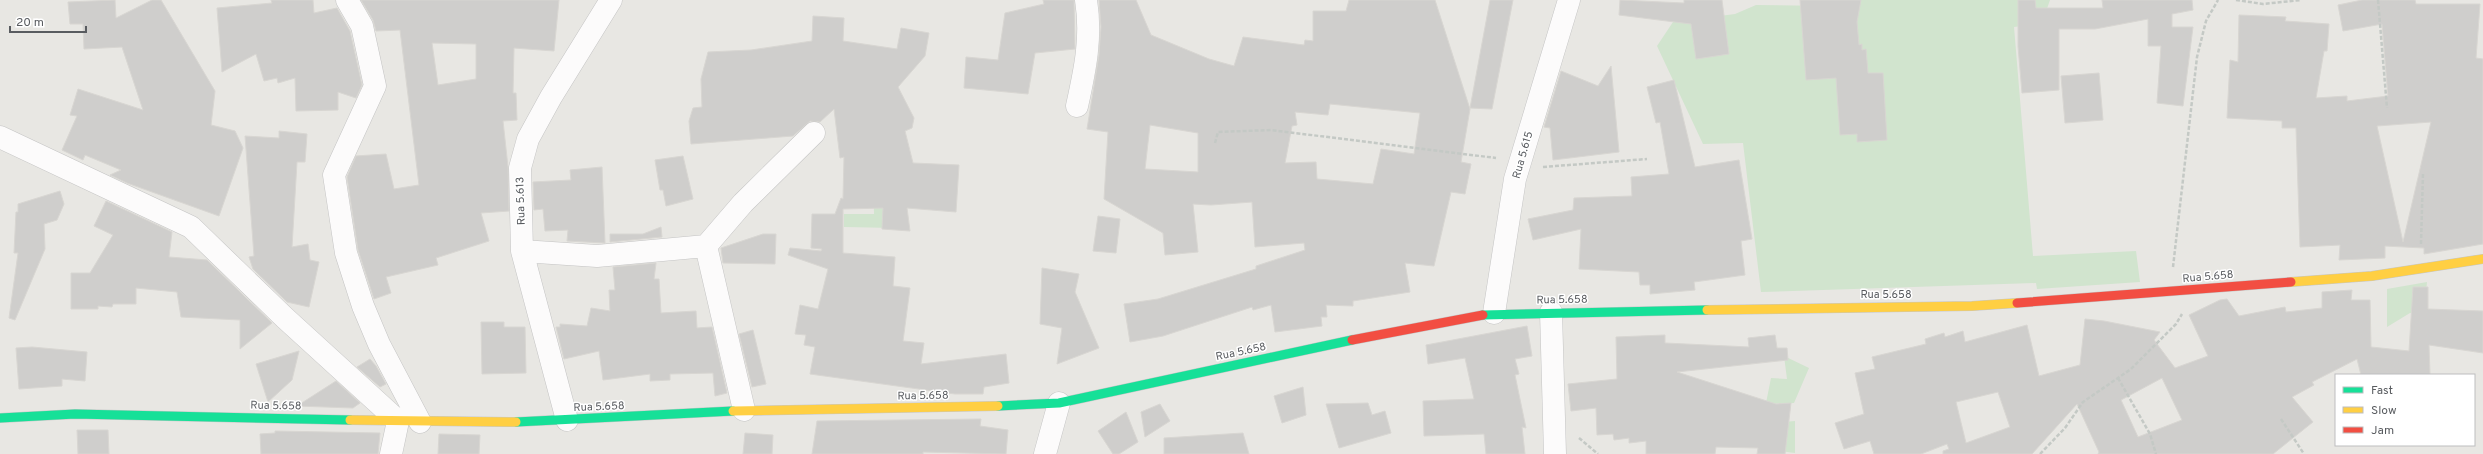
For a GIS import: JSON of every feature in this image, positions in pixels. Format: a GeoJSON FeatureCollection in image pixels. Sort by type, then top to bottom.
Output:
{"type":"FeatureCollection","features":[{"type":"Feature","properties":{"kind":"street"},"geometry":{"type":"LineString","coordinates":[[347,0],[362,26],[374,86],[334,175],[346,253],[363,306],[379,344],[420,422]]}},
{"type":"Feature","properties":{"kind":"street","name":"Rua 5.613"},"geometry":{"type":"LineString","coordinates":[[568,420],[522,251],[520,168],[528,139],[551,97],[611,0]]}},
{"type":"Feature","properties":{"kind":"street"},"geometry":{"type":"LineString","coordinates":[[1077,106],[1088,53],[1089,20],[1086,0]]}},
{"type":"Feature","properties":{"kind":"street","name":"Rua 5.615"},"geometry":{"type":"LineString","coordinates":[[1494,314],[1519,165],[1564,1]]}},
{"type":"Feature","properties":{"kind":"street"},"geometry":{"type":"LineString","coordinates":[[522,251],[597,256],[706,246],[743,203],[814,133]]}},
{"type":"Feature","properties":{"kind":"street"},"geometry":{"type":"LineString","coordinates":[[0,136],[191,227],[285,318],[398,420],[391,454]]}},
{"type":"Feature","properties":{"kind":"street"},"geometry":{"type":"LineString","coordinates":[[706,246],[744,410]]}},
{"type":"Feature","properties":{"kind":"street","name":"Rua 5.658"},"geometry":{"type":"LineString","coordinates":[[0,418],[75,414],[487,423],[684,415],[744,410],[988,406],[1059,402],[1426,324],[1494,314],[1972,306],[2372,276],[2483,259]]}},
{"type":"Feature","properties":{"kind":"street"},"geometry":{"type":"LineString","coordinates":[[1551,312],[1555,454]]}},
{"type":"Feature","properties":{"kind":"street"},"geometry":{"type":"LineString","coordinates":[[1045,454],[1059,402]]}},
{"type":"Feature","properties":{"kind":"path"},"geometry":{"type":"LineString","coordinates":[[2172,291],[2182,181],[2197,57],[2206,21],[2218,0]]}},
{"type":"Feature","properties":{"kind":"path"},"geometry":{"type":"LineString","coordinates":[[2236,0],[2263,4],[2301,0]]}},
{"type":"Feature","properties":{"kind":"path"},"geometry":{"type":"LineString","coordinates":[[2378,0],[2387,108]]}},
{"type":"Feature","properties":{"kind":"path"},"geometry":{"type":"LineString","coordinates":[[1215,143],[1218,132],[1272,130],[1519,165],[1647,158]]}},
{"type":"Feature","properties":{"kind":"path"},"geometry":{"type":"LineString","coordinates":[[2420,268],[2423,173]]}},
{"type":"Feature","properties":{"kind":"path"},"geometry":{"type":"LineString","coordinates":[[2040,454],[2065,428],[2083,402],[2131,369],[2176,324],[2196,290]]}},
{"type":"Feature","properties":{"kind":"path"},"geometry":{"type":"LineString","coordinates":[[2118,378],[2150,434],[2156,454]]}},
{"type":"Feature","properties":{"kind":"path"},"geometry":{"type":"LineString","coordinates":[[2281,420],[2304,454]]}},
{"type":"Feature","properties":{"kind":"green space"},"geometry":{"type":"Polygon","coordinates":[[[1831,0],[2050,0],[2042,23],[2014,27],[2033,256],[2136,251],[2140,282],[2037,289],[2036,283],[1761,292],[1743,143],[1703,144],[1657,46],[1673,22],[1735,14],[1756,5],[1830,6],[1831,0]]]}},
{"type":"Feature","properties":{"kind":"green space"},"geometry":{"type":"Polygon","coordinates":[[[873,170],[895,228],[844,227],[844,214],[874,214],[873,170]]]}},
{"type":"Feature","properties":{"kind":"green space"},"geometry":{"type":"Polygon","coordinates":[[[2427,282],[2424,313],[2410,313],[2387,327],[2387,289],[2427,282]]]}},
{"type":"Feature","properties":{"kind":"green space"},"geometry":{"type":"Polygon","coordinates":[[[1784,356],[1809,368],[1794,403],[1771,404],[1772,423],[1795,421],[1795,453],[1757,448],[1771,378],[1787,379],[1784,356]]]}},
{"type":"Feature","properties":{"kind":"building"},"geometry":{"type":"Polygon","coordinates":[[[115,0],[116,18],[152,0],[161,0],[215,91],[211,125],[235,131],[243,148],[219,216],[127,183],[110,175],[121,170],[85,155],[83,160],[62,150],[77,116],[70,115],[78,89],[143,110],[122,47],[84,49],[83,24],[70,24],[68,2],[115,0]]]}},
{"type":"Feature","properties":{"kind":"building"},"geometry":{"type":"Polygon","coordinates":[[[271,0],[313,0],[314,13],[337,8],[350,31],[362,85],[356,98],[338,92],[338,110],[296,111],[295,78],[278,83],[277,78],[264,81],[256,54],[222,72],[217,8],[272,3],[271,0]]]}},
{"type":"Feature","properties":{"kind":"building"},"geometry":{"type":"Polygon","coordinates":[[[361,0],[559,0],[554,51],[514,48],[513,93],[516,93],[517,120],[503,121],[508,167],[509,211],[481,213],[489,241],[436,258],[438,265],[386,277],[391,293],[374,299],[358,250],[347,177],[356,156],[386,154],[394,189],[419,185],[400,30],[376,31],[373,20],[361,0]],[[432,43],[438,85],[476,79],[476,44],[432,43]]]}},
{"type":"Feature","properties":{"kind":"building"},"geometry":{"type":"Polygon","coordinates":[[[1043,0],[1074,0],[1075,49],[1035,53],[1028,94],[964,88],[966,57],[998,60],[1005,13],[1044,4],[1043,0]]]}},
{"type":"Feature","properties":{"kind":"building"},"geometry":{"type":"Polygon","coordinates":[[[1099,0],[1136,0],[1151,35],[1209,59],[1234,66],[1243,37],[1304,45],[1305,40],[1313,41],[1313,11],[1346,11],[1349,0],[1435,0],[1470,109],[1461,162],[1471,164],[1465,194],[1451,192],[1434,266],[1405,263],[1410,292],[1353,301],[1353,306],[1326,305],[1327,317],[1321,317],[1322,326],[1275,332],[1271,305],[1253,310],[1252,307],[1163,336],[1130,342],[1124,304],[1158,299],[1256,269],[1256,266],[1305,250],[1304,243],[1255,247],[1252,202],[1211,205],[1193,204],[1198,252],[1165,255],[1163,233],[1104,199],[1108,132],[1087,129],[1099,55],[1101,27],[1099,0]],[[1330,104],[1328,115],[1295,112],[1297,125],[1292,126],[1285,163],[1316,162],[1317,179],[1373,184],[1381,149],[1414,154],[1420,113],[1330,104]],[[1150,125],[1145,169],[1198,172],[1198,133],[1150,125]]]}},
{"type":"Feature","properties":{"kind":"building"},"geometry":{"type":"Polygon","coordinates":[[[1490,0],[1513,0],[1492,109],[1470,108],[1490,0]]]}},
{"type":"Feature","properties":{"kind":"building"},"geometry":{"type":"Polygon","coordinates":[[[1620,0],[1684,3],[1684,0],[1722,0],[1729,54],[1696,59],[1691,24],[1619,15],[1620,0]]]}},
{"type":"Feature","properties":{"kind":"building"},"geometry":{"type":"Polygon","coordinates":[[[1800,0],[1861,0],[1857,22],[1859,45],[1862,44],[1862,50],[1866,49],[1868,73],[1883,73],[1887,140],[1857,142],[1857,134],[1840,135],[1836,78],[1806,80],[1800,0]]]}},
{"type":"Feature","properties":{"kind":"building"},"geometry":{"type":"Polygon","coordinates":[[[2018,0],[2035,0],[2036,8],[2103,8],[2102,0],[2192,0],[2193,10],[2172,14],[2172,27],[2193,27],[2183,106],[2157,103],[2161,46],[2148,46],[2148,19],[2095,29],[2059,29],[2059,90],[2022,93],[2018,46],[2018,0]]]}},
{"type":"Feature","properties":{"kind":"building"},"geometry":{"type":"Polygon","coordinates":[[[2362,0],[2415,0],[2416,4],[2480,4],[2476,58],[2483,59],[2483,244],[2424,254],[2424,248],[2385,246],[2385,258],[2339,260],[2340,245],[2300,247],[2296,128],[2282,128],[2282,121],[2227,118],[2230,60],[2238,62],[2239,15],[2286,17],[2285,21],[2329,24],[2327,51],[2324,51],[2316,98],[2347,96],[2347,101],[2388,96],[2382,24],[2343,31],[2338,5],[2362,0]],[[2431,122],[2377,126],[2403,242],[2431,122]]]}},
{"type":"Feature","properties":{"kind":"building"},"geometry":{"type":"Polygon","coordinates":[[[813,16],[844,18],[843,41],[897,49],[901,28],[929,33],[925,56],[898,87],[914,118],[912,128],[905,131],[913,163],[959,165],[956,212],[907,208],[910,231],[882,229],[883,208],[843,209],[843,253],[895,257],[893,286],[910,288],[903,341],[924,343],[921,364],[1006,354],[1009,383],[984,387],[983,394],[955,394],[810,374],[815,347],[804,345],[806,335],[795,334],[800,305],[818,309],[828,269],[788,255],[790,248],[821,251],[822,249],[811,248],[812,214],[835,214],[841,198],[843,199],[844,157],[840,158],[834,109],[820,122],[810,121],[793,136],[691,144],[689,121],[693,108],[702,107],[701,79],[708,52],[751,50],[812,41],[813,16]]]}},
{"type":"Feature","properties":{"kind":"building"},"geometry":{"type":"Polygon","coordinates":[[[1611,66],[1619,152],[1553,160],[1550,128],[1544,127],[1561,71],[1598,86],[1611,66]]]}},
{"type":"Feature","properties":{"kind":"building"},"geometry":{"type":"Polygon","coordinates":[[[2099,73],[2103,120],[2065,123],[2061,76],[2099,73]]]}},
{"type":"Feature","properties":{"kind":"building"},"geometry":{"type":"Polygon","coordinates":[[[1674,80],[1695,167],[1739,160],[1752,239],[1741,241],[1745,275],[1694,282],[1695,290],[1650,294],[1650,285],[1640,285],[1639,272],[1579,269],[1581,229],[1533,240],[1528,219],[1573,210],[1574,198],[1632,196],[1631,177],[1669,174],[1660,122],[1656,123],[1647,87],[1674,80]]]}},
{"type":"Feature","properties":{"kind":"building"},"geometry":{"type":"Polygon","coordinates":[[[279,131],[307,134],[305,162],[297,162],[292,247],[308,244],[310,260],[319,262],[309,307],[287,302],[253,269],[249,257],[254,256],[245,136],[279,138],[279,131]]]}},
{"type":"Feature","properties":{"kind":"building"},"geometry":{"type":"Polygon","coordinates":[[[683,156],[693,199],[666,206],[663,190],[660,190],[655,160],[683,156]]]}},
{"type":"Feature","properties":{"kind":"building"},"geometry":{"type":"Polygon","coordinates":[[[602,167],[605,243],[567,241],[568,230],[545,231],[543,209],[534,210],[533,182],[571,180],[570,170],[602,167]]]}},
{"type":"Feature","properties":{"kind":"building"},"geometry":{"type":"Polygon","coordinates":[[[60,191],[64,204],[57,220],[44,224],[45,249],[15,320],[9,318],[18,253],[14,253],[16,212],[18,212],[18,204],[60,191]]]}},
{"type":"Feature","properties":{"kind":"building"},"geometry":{"type":"Polygon","coordinates":[[[106,201],[172,232],[169,257],[207,260],[272,323],[240,349],[240,320],[181,317],[177,292],[136,288],[136,304],[113,304],[112,307],[98,306],[98,309],[71,309],[71,273],[90,273],[113,235],[94,226],[106,201]]]}},
{"type":"Feature","properties":{"kind":"building"},"geometry":{"type":"Polygon","coordinates":[[[1098,216],[1120,219],[1116,253],[1093,251],[1098,216]]]}},
{"type":"Feature","properties":{"kind":"building"},"geometry":{"type":"Polygon","coordinates":[[[661,227],[662,237],[610,242],[610,234],[643,234],[661,227]]]}},
{"type":"Feature","properties":{"kind":"building"},"geometry":{"type":"Polygon","coordinates":[[[763,234],[776,234],[775,264],[723,263],[721,248],[763,234]]]}},
{"type":"Feature","properties":{"kind":"building"},"geometry":{"type":"Polygon","coordinates":[[[656,263],[654,279],[659,279],[661,313],[696,311],[697,328],[712,327],[727,393],[715,396],[713,373],[670,374],[670,380],[650,381],[650,374],[603,380],[599,351],[564,359],[556,327],[560,327],[560,324],[587,326],[591,308],[610,311],[609,290],[615,290],[613,267],[656,263]]]}},
{"type":"Feature","properties":{"kind":"building"},"geometry":{"type":"Polygon","coordinates":[[[1042,268],[1079,274],[1075,292],[1099,348],[1057,364],[1062,328],[1040,324],[1042,268]]]}},
{"type":"Feature","properties":{"kind":"building"},"geometry":{"type":"Polygon","coordinates":[[[2413,287],[2428,287],[2428,309],[2483,311],[2483,353],[2429,345],[2430,374],[2361,374],[2357,359],[2312,382],[2314,385],[2292,397],[2313,422],[2273,454],[2098,454],[2099,452],[2077,404],[2032,454],[1943,454],[1943,451],[1949,449],[1947,444],[1921,454],[1874,454],[1870,441],[1844,449],[1835,423],[1864,414],[1855,373],[1875,369],[1872,357],[1926,344],[1925,339],[1944,333],[1945,337],[1963,331],[1965,342],[2027,325],[2039,376],[2080,365],[2085,319],[2104,321],[2160,332],[2154,340],[2175,368],[2208,356],[2189,315],[2220,300],[2227,299],[2239,316],[2285,307],[2286,312],[2322,308],[2322,292],[2352,290],[2351,300],[2370,300],[2371,347],[2409,351],[2413,287]],[[2162,378],[2121,400],[2138,437],[2182,420],[2162,378]],[[1998,392],[1956,402],[1966,443],[2010,427],[1998,392]]]}},
{"type":"Feature","properties":{"kind":"building"},"geometry":{"type":"Polygon","coordinates":[[[481,322],[504,322],[504,327],[525,327],[526,373],[482,374],[481,322]]]}},
{"type":"Feature","properties":{"kind":"building"},"geometry":{"type":"Polygon","coordinates":[[[1527,326],[1532,356],[1515,359],[1519,374],[1515,375],[1526,428],[1522,427],[1525,454],[1486,454],[1484,434],[1424,436],[1423,401],[1474,399],[1465,358],[1428,364],[1426,345],[1527,326]]]}},
{"type":"Feature","properties":{"kind":"building"},"geometry":{"type":"Polygon","coordinates":[[[753,330],[766,384],[752,387],[739,334],[753,330]]]}},
{"type":"Feature","properties":{"kind":"building"},"geometry":{"type":"Polygon","coordinates":[[[1665,335],[1665,343],[1749,347],[1748,338],[1775,335],[1777,348],[1787,348],[1788,360],[1677,372],[1776,404],[1791,403],[1785,454],[1757,454],[1758,448],[1716,447],[1715,454],[1646,454],[1646,441],[1629,443],[1629,438],[1614,440],[1613,434],[1597,435],[1596,408],[1571,411],[1568,384],[1617,379],[1616,337],[1665,335]]]}},
{"type":"Feature","properties":{"kind":"building"},"geometry":{"type":"Polygon","coordinates":[[[32,347],[87,352],[85,381],[62,379],[62,386],[19,389],[16,348],[32,347]]]}},
{"type":"Feature","properties":{"kind":"building"},"geometry":{"type":"Polygon","coordinates":[[[299,351],[292,380],[268,402],[256,364],[299,351]]]}},
{"type":"Feature","properties":{"kind":"building"},"geometry":{"type":"Polygon","coordinates":[[[370,359],[376,366],[386,384],[380,387],[357,367],[370,359]]]}},
{"type":"Feature","properties":{"kind":"building"},"geometry":{"type":"Polygon","coordinates":[[[336,381],[360,403],[353,408],[297,406],[336,381]]]}},
{"type":"Feature","properties":{"kind":"building"},"geometry":{"type":"Polygon","coordinates":[[[1303,387],[1306,415],[1282,423],[1274,396],[1303,387]]]}},
{"type":"Feature","properties":{"kind":"building"},"geometry":{"type":"Polygon","coordinates":[[[1368,403],[1372,415],[1385,411],[1391,433],[1339,448],[1326,404],[1368,403]]]}},
{"type":"Feature","properties":{"kind":"building"},"geometry":{"type":"Polygon","coordinates":[[[1160,404],[1170,421],[1145,437],[1141,412],[1160,404]]]}},
{"type":"Feature","properties":{"kind":"building"},"geometry":{"type":"Polygon","coordinates":[[[1126,412],[1138,442],[1119,454],[1113,454],[1098,431],[1126,412]]]}},
{"type":"Feature","properties":{"kind":"building"},"geometry":{"type":"Polygon","coordinates":[[[981,419],[980,426],[1008,430],[1006,454],[923,452],[923,454],[812,454],[817,421],[981,419]]]}},
{"type":"Feature","properties":{"kind":"building"},"geometry":{"type":"Polygon","coordinates":[[[77,430],[108,430],[109,454],[78,454],[77,430]]]}},
{"type":"Feature","properties":{"kind":"building"},"geometry":{"type":"Polygon","coordinates":[[[275,431],[380,433],[378,454],[261,454],[260,434],[275,433],[275,431]]]}},
{"type":"Feature","properties":{"kind":"building"},"geometry":{"type":"Polygon","coordinates":[[[745,433],[773,435],[772,454],[743,454],[745,433]]]}},
{"type":"Feature","properties":{"kind":"building"},"geometry":{"type":"Polygon","coordinates":[[[1243,433],[1249,454],[1164,454],[1164,438],[1243,433]]]}},
{"type":"Feature","properties":{"kind":"building"},"geometry":{"type":"Polygon","coordinates":[[[439,434],[480,435],[479,454],[438,454],[439,434]]]}},
{"type":"Feature","properties":{"kind":"traffic: fast"},"geometry":{"type":"LineString","coordinates":[[1483,315],[1707,310]]}},
{"type":"Feature","properties":{"kind":"traffic: fast"},"geometry":{"type":"LineString","coordinates":[[998,406],[1059,403],[1352,340]]}},
{"type":"Feature","properties":{"kind":"traffic: fast"},"geometry":{"type":"LineString","coordinates":[[516,422],[733,411]]}},
{"type":"Feature","properties":{"kind":"traffic: fast"},"geometry":{"type":"LineString","coordinates":[[0,418],[75,414],[350,420]]}},
{"type":"Feature","properties":{"kind":"traffic: slow"},"geometry":{"type":"LineString","coordinates":[[2291,282],[2372,276],[2483,259]]}},
{"type":"Feature","properties":{"kind":"traffic: slow"},"geometry":{"type":"LineString","coordinates":[[1707,310],[1972,306],[2017,303]]}},
{"type":"Feature","properties":{"kind":"traffic: slow"},"geometry":{"type":"LineString","coordinates":[[733,411],[998,406]]}},
{"type":"Feature","properties":{"kind":"traffic: slow"},"geometry":{"type":"LineString","coordinates":[[350,420],[516,422]]}},
{"type":"Feature","properties":{"kind":"traffic: jam"},"geometry":{"type":"LineString","coordinates":[[2017,303],[2291,282]]}},
{"type":"Feature","properties":{"kind":"traffic: jam"},"geometry":{"type":"LineString","coordinates":[[1352,340],[1483,315]]}}]}
